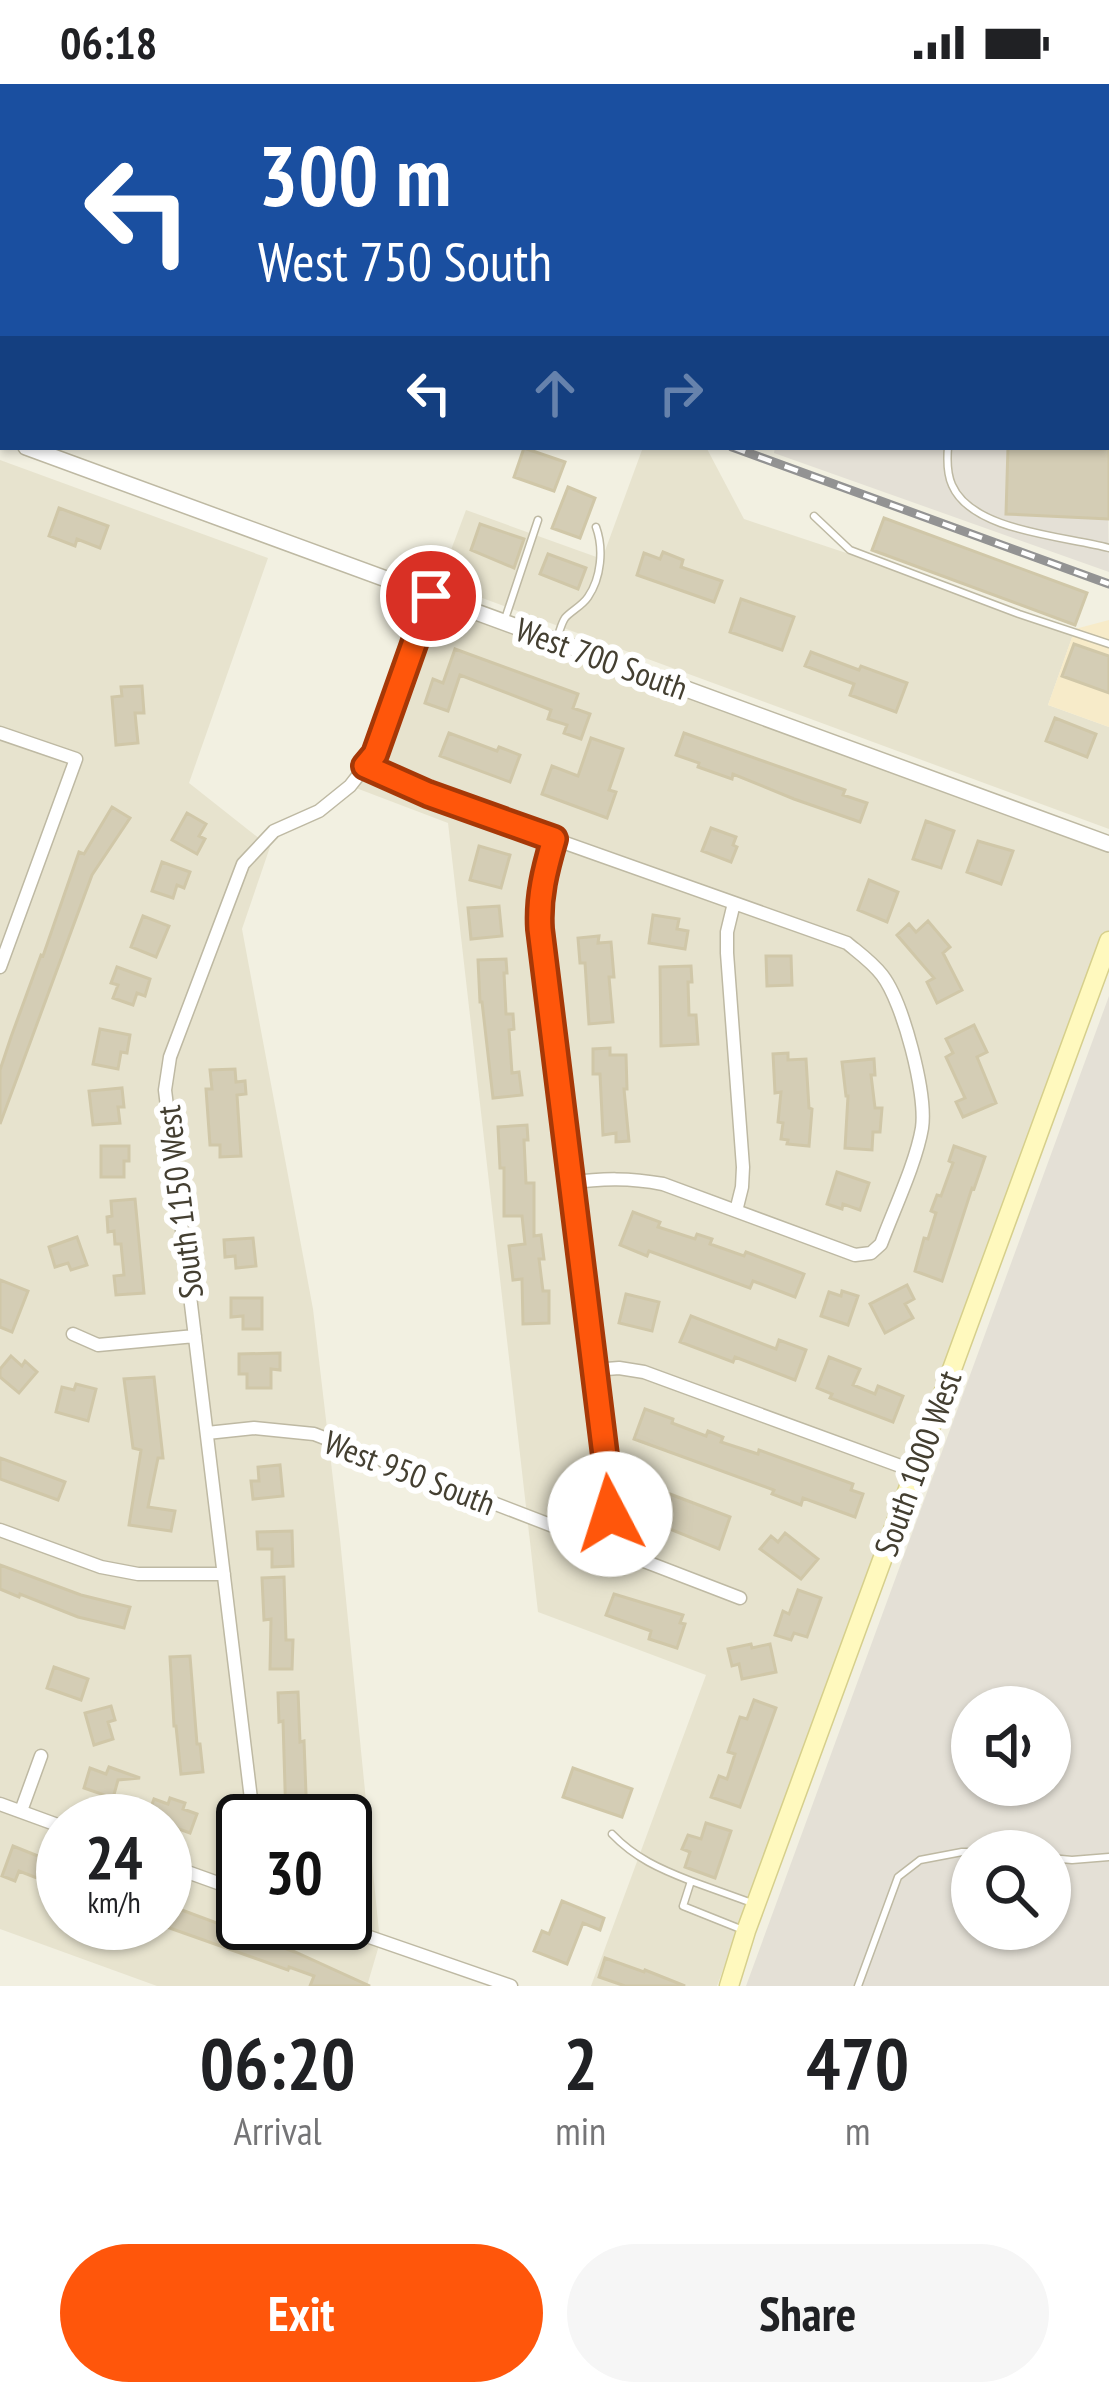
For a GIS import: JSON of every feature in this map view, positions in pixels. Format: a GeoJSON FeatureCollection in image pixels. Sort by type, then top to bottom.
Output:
{"type":"FeatureCollection","features":[{"type":"Feature","properties":{"kind":"main road","name":"South 1000 West"},"geometry":{"type":"LineString","coordinates":[[729,1986],[1109,941]]}},
{"type":"Feature","properties":{"kind":"street","name":"West 700 South"},"geometry":{"type":"LineString","coordinates":[[34,450],[1109,844]]}},
{"type":"Feature","properties":{"kind":"street","name":"South 1150 West"},"geometry":{"type":"LineString","coordinates":[[250,1794],[165,1090],[170,1057],[243,865],[274,831],[319,811],[350,786],[375,754],[431,596]]}},
{"type":"Feature","properties":{"kind":"street"},"geometry":{"type":"LineString","coordinates":[[0,733],[76,759],[0,967]]}},
{"type":"Feature","properties":{"kind":"street"},"geometry":{"type":"LineString","coordinates":[[365,766],[428,794],[847,943],[884,977],[898,1006],[924,1112],[921,1134],[881,1244],[871,1253],[855,1255],[663,1184],[632,1178],[569,1183]]}},
{"type":"Feature","properties":{"kind":"street"},"geometry":{"type":"LineString","coordinates":[[554,839],[538,905],[610,1496],[602,1545]]}},
{"type":"Feature","properties":{"kind":"street"},"geometry":{"type":"LineString","coordinates":[[734,903],[727,953],[742,1167],[736,1211]]}},
{"type":"Feature","properties":{"kind":"street"},"geometry":{"type":"LineString","coordinates":[[73,1334],[98,1345],[195,1336]]}},
{"type":"Feature","properties":{"kind":"street"},"geometry":{"type":"LineString","coordinates":[[594,1370],[644,1372],[914,1472]]}},
{"type":"Feature","properties":{"kind":"street","name":"West 950 South"},"geometry":{"type":"LineString","coordinates":[[207,1433],[254,1428],[314,1434],[740,1598]]}},
{"type":"Feature","properties":{"kind":"street"},"geometry":{"type":"LineString","coordinates":[[0,1530],[101,1567],[137,1574],[224,1574]]}},
{"type":"Feature","properties":{"kind":"street"},"geometry":{"type":"LineString","coordinates":[[21,1811],[40,1756]]}},
{"type":"Feature","properties":{"kind":"street"},"geometry":{"type":"LineString","coordinates":[[0,1804],[36,1817]]}},
{"type":"Feature","properties":{"kind":"street"},"geometry":{"type":"LineString","coordinates":[[372,1938],[511,1986]]}},
{"type":"Feature","properties":{"kind":"lane"},"geometry":{"type":"LineString","coordinates":[[948,450],[953,488],[976,511],[1012,526],[1109,548]]}},
{"type":"Feature","properties":{"kind":"lane"},"geometry":{"type":"LineString","coordinates":[[814,516],[850,550],[1109,644]]}},
{"type":"Feature","properties":{"kind":"lane"},"geometry":{"type":"LineString","coordinates":[[504,622],[538,520]]}},
{"type":"Feature","properties":{"kind":"lane"},"geometry":{"type":"LineString","coordinates":[[556,641],[566,617],[593,587],[601,551],[596,527]]}},
{"type":"Feature","properties":{"kind":"lane"},"geometry":{"type":"LineString","coordinates":[[612,1834],[652,1866],[755,1905]]}},
{"type":"Feature","properties":{"kind":"lane"},"geometry":{"type":"LineString","coordinates":[[858,1986],[898,1877],[920,1860],[951,1855]]}},
{"type":"Feature","properties":{"kind":"lane"},"geometry":{"type":"LineString","coordinates":[[1071,1860],[1109,1857]]}},
{"type":"Feature","properties":{"kind":"lane"},"geometry":{"type":"LineString","coordinates":[[691,1881],[683,1906],[746,1931]]}},
{"type":"Feature","properties":{"kind":"shaded area"},"geometry":{"type":"Polygon","coordinates":[[[642,450],[708,450],[744,519],[1075,629],[1048,705],[1109,727],[1109,829],[439,582],[466,510],[602,559],[642,450]]]}},
{"type":"Feature","properties":{"kind":"shaded area"},"geometry":{"type":"Polygon","coordinates":[[[1107,450],[1109,572],[774,453],[1107,450]]]}},
{"type":"Feature","properties":{"kind":"shaded area"},"geometry":{"type":"Polygon","coordinates":[[[0,460],[268,558],[189,783],[270,847],[242,929],[313,1309],[365,1794],[216,1794],[216,1950],[372,1950],[372,1861],[380,1942],[367,1986],[157,1986],[58,1950],[192,1950],[192,1794],[36,1794],[36,1942],[0,1929],[0,460]]]}},
{"type":"Feature","properties":{"kind":"shaded area"},"geometry":{"type":"Polygon","coordinates":[[[429,592],[1109,846],[1109,935],[717,1986],[591,1986],[706,1675],[538,1612],[448,823],[356,788],[429,592]]]}},
{"type":"Feature","properties":{"kind":"shaded area"},"geometry":{"type":"Polygon","coordinates":[[[1109,620],[1109,727],[1048,705],[1075,629],[1109,620]]]}},
{"type":"Feature","properties":{"kind":"shaded area"},"geometry":{"type":"Polygon","coordinates":[[[1109,996],[1109,1986],[746,1986],[1109,996]]]}},
{"type":"Feature","properties":{"kind":"building"},"geometry":{"type":"Polygon","coordinates":[[[523,450],[565,462],[554,491],[514,477],[523,450]]]}},
{"type":"Feature","properties":{"kind":"building"},"geometry":{"type":"Polygon","coordinates":[[[1008,450],[1109,450],[1109,519],[1006,514],[1008,450]]]}},
{"type":"Feature","properties":{"kind":"building"},"geometry":{"type":"Polygon","coordinates":[[[568,487],[595,498],[580,538],[552,528],[568,487]]]}},
{"type":"Feature","properties":{"kind":"building"},"geometry":{"type":"Polygon","coordinates":[[[59,508],[108,526],[100,548],[77,539],[75,546],[49,536],[59,508]]]}},
{"type":"Feature","properties":{"kind":"building"},"geometry":{"type":"Polygon","coordinates":[[[884,518],[1087,593],[1075,625],[872,550],[884,518]]]}},
{"type":"Feature","properties":{"kind":"building"},"geometry":{"type":"Polygon","coordinates":[[[480,524],[524,539],[514,568],[471,550],[480,524]]]}},
{"type":"Feature","properties":{"kind":"building"},"geometry":{"type":"Polygon","coordinates":[[[663,552],[683,560],[681,567],[722,581],[714,602],[637,575],[644,553],[660,559],[663,552]]]}},
{"type":"Feature","properties":{"kind":"building"},"geometry":{"type":"Polygon","coordinates":[[[548,554],[586,568],[578,589],[540,574],[548,554]]]}},
{"type":"Feature","properties":{"kind":"building"},"geometry":{"type":"Polygon","coordinates":[[[741,599],[794,617],[782,650],[730,632],[741,599]]]}},
{"type":"Feature","properties":{"kind":"building"},"geometry":{"type":"Polygon","coordinates":[[[1074,644],[1109,656],[1109,693],[1062,676],[1074,644]]]}},
{"type":"Feature","properties":{"kind":"building"},"geometry":{"type":"Polygon","coordinates":[[[455,649],[578,694],[573,708],[590,714],[581,739],[564,733],[567,725],[548,719],[551,710],[460,675],[448,711],[425,703],[433,679],[443,683],[455,649]]]}},
{"type":"Feature","properties":{"kind":"building"},"geometry":{"type":"Polygon","coordinates":[[[811,652],[907,683],[896,712],[850,695],[854,684],[805,666],[811,652]]]}},
{"type":"Feature","properties":{"kind":"building"},"geometry":{"type":"Polygon","coordinates":[[[142,686],[144,713],[135,713],[138,743],[116,745],[112,697],[122,696],[121,687],[142,686]]]}},
{"type":"Feature","properties":{"kind":"building"},"geometry":{"type":"Polygon","coordinates":[[[1055,718],[1096,734],[1087,757],[1046,741],[1055,718]]]}},
{"type":"Feature","properties":{"kind":"building"},"geometry":{"type":"Polygon","coordinates":[[[449,733],[520,755],[510,782],[440,756],[449,733]]]}},
{"type":"Feature","properties":{"kind":"building"},"geometry":{"type":"Polygon","coordinates":[[[684,733],[845,790],[843,795],[867,803],[860,822],[733,774],[732,779],[698,767],[699,763],[676,755],[684,733]]]}},
{"type":"Feature","properties":{"kind":"building"},"geometry":{"type":"Polygon","coordinates":[[[591,738],[623,749],[609,790],[616,792],[607,818],[542,794],[552,766],[578,776],[591,738]]]}},
{"type":"Feature","properties":{"kind":"building"},"geometry":{"type":"Polygon","coordinates":[[[112,807],[130,818],[92,875],[0,1124],[0,1070],[11,1037],[79,852],[84,854],[112,807]]]}},
{"type":"Feature","properties":{"kind":"building"},"geometry":{"type":"Polygon","coordinates":[[[187,813],[206,824],[197,854],[172,840],[187,813]]]}},
{"type":"Feature","properties":{"kind":"building"},"geometry":{"type":"Polygon","coordinates":[[[926,821],[954,831],[941,868],[913,859],[926,821]]]}},
{"type":"Feature","properties":{"kind":"building"},"geometry":{"type":"Polygon","coordinates":[[[711,828],[736,837],[731,862],[702,851],[711,828]]]}},
{"type":"Feature","properties":{"kind":"building"},"geometry":{"type":"Polygon","coordinates":[[[978,841],[1013,851],[1001,884],[967,872],[978,841]]]}},
{"type":"Feature","properties":{"kind":"building"},"geometry":{"type":"Polygon","coordinates":[[[479,846],[510,855],[501,888],[470,880],[479,846]]]}},
{"type":"Feature","properties":{"kind":"building"},"geometry":{"type":"Polygon","coordinates":[[[162,862],[190,872],[184,888],[177,885],[173,898],[152,891],[162,862]]]}},
{"type":"Feature","properties":{"kind":"building"},"geometry":{"type":"Polygon","coordinates":[[[869,880],[898,892],[887,922],[858,910],[869,880]]]}},
{"type":"Feature","properties":{"kind":"building"},"geometry":{"type":"Polygon","coordinates":[[[499,906],[502,936],[471,939],[468,908],[499,906]]]}},
{"type":"Feature","properties":{"kind":"building"},"geometry":{"type":"Polygon","coordinates":[[[653,915],[679,919],[677,929],[688,931],[685,949],[649,943],[653,915]]]}},
{"type":"Feature","properties":{"kind":"building"},"geometry":{"type":"Polygon","coordinates":[[[143,916],[169,926],[156,957],[131,947],[143,916]]]}},
{"type":"Feature","properties":{"kind":"building"},"geometry":{"type":"Polygon","coordinates":[[[928,921],[950,947],[943,953],[962,990],[937,1003],[927,982],[934,978],[897,935],[909,924],[916,932],[928,921]]]}},
{"type":"Feature","properties":{"kind":"building"},"geometry":{"type":"Polygon","coordinates":[[[599,936],[598,943],[611,942],[613,1022],[589,1024],[585,963],[580,963],[578,938],[599,936]]]}},
{"type":"Feature","properties":{"kind":"building"},"geometry":{"type":"Polygon","coordinates":[[[766,956],[791,956],[792,985],[767,986],[766,956]]]}},
{"type":"Feature","properties":{"kind":"building"},"geometry":{"type":"Polygon","coordinates":[[[506,959],[506,1014],[513,1014],[514,1029],[509,1030],[512,1073],[519,1072],[522,1095],[493,1098],[478,960],[506,959]]]}},
{"type":"Feature","properties":{"kind":"building"},"geometry":{"type":"Polygon","coordinates":[[[691,966],[689,1015],[696,1015],[698,1044],[661,1046],[660,967],[691,966]]]}},
{"type":"Feature","properties":{"kind":"building"},"geometry":{"type":"Polygon","coordinates":[[[117,967],[150,979],[145,996],[137,993],[133,1005],[113,998],[118,985],[111,983],[117,967]]]}},
{"type":"Feature","properties":{"kind":"building"},"geometry":{"type":"Polygon","coordinates":[[[974,1025],[987,1052],[977,1057],[996,1103],[963,1117],[956,1102],[965,1098],[946,1057],[953,1053],[946,1039],[974,1025]]]}},
{"type":"Feature","properties":{"kind":"building"},"geometry":{"type":"Polygon","coordinates":[[[100,1029],[130,1035],[118,1069],[93,1064],[100,1029]]]}},
{"type":"Feature","properties":{"kind":"building"},"geometry":{"type":"Polygon","coordinates":[[[610,1048],[610,1055],[626,1055],[629,1141],[616,1142],[616,1133],[603,1135],[600,1074],[593,1074],[593,1049],[610,1048]]]}},
{"type":"Feature","properties":{"kind":"building"},"geometry":{"type":"Polygon","coordinates":[[[788,1053],[788,1060],[806,1059],[812,1109],[809,1146],[781,1139],[781,1092],[775,1093],[773,1054],[788,1053]]]}},
{"type":"Feature","properties":{"kind":"building"},"geometry":{"type":"Polygon","coordinates":[[[874,1059],[875,1075],[871,1075],[875,1108],[882,1108],[880,1132],[873,1132],[872,1150],[845,1148],[848,1096],[842,1062],[874,1059]]]}},
{"type":"Feature","properties":{"kind":"building"},"geometry":{"type":"Polygon","coordinates":[[[235,1069],[236,1082],[245,1081],[246,1094],[237,1095],[241,1156],[220,1157],[220,1145],[210,1145],[206,1089],[212,1089],[210,1070],[235,1069]]]}},
{"type":"Feature","properties":{"kind":"building"},"geometry":{"type":"Polygon","coordinates":[[[122,1088],[120,1123],[93,1125],[89,1091],[122,1088]]]}},
{"type":"Feature","properties":{"kind":"building"},"geometry":{"type":"Polygon","coordinates":[[[527,1125],[526,1183],[534,1183],[534,1236],[541,1235],[544,1259],[539,1259],[543,1291],[549,1291],[549,1323],[523,1324],[522,1279],[513,1280],[509,1246],[525,1244],[522,1216],[504,1216],[498,1127],[527,1125]]]}},
{"type":"Feature","properties":{"kind":"building"},"geometry":{"type":"Polygon","coordinates":[[[101,1146],[129,1146],[124,1177],[101,1177],[101,1146]]]}},
{"type":"Feature","properties":{"kind":"building"},"geometry":{"type":"Polygon","coordinates":[[[954,1146],[985,1157],[942,1281],[915,1271],[936,1213],[931,1211],[953,1163],[949,1161],[954,1146]]]}},
{"type":"Feature","properties":{"kind":"building"},"geometry":{"type":"Polygon","coordinates":[[[837,1172],[869,1183],[860,1210],[827,1204],[837,1172]]]}},
{"type":"Feature","properties":{"kind":"building"},"geometry":{"type":"Polygon","coordinates":[[[135,1199],[144,1293],[116,1295],[114,1276],[124,1275],[121,1244],[115,1244],[114,1231],[108,1232],[107,1217],[112,1216],[111,1201],[135,1199]]]}},
{"type":"Feature","properties":{"kind":"building"},"geometry":{"type":"Polygon","coordinates":[[[633,1212],[660,1222],[658,1227],[695,1239],[697,1234],[712,1239],[710,1244],[804,1274],[795,1297],[753,1281],[750,1288],[620,1245],[633,1212]]]}},
{"type":"Feature","properties":{"kind":"building"},"geometry":{"type":"Polygon","coordinates":[[[77,1237],[87,1265],[71,1270],[68,1263],[55,1267],[49,1247],[77,1237]]]}},
{"type":"Feature","properties":{"kind":"building"},"geometry":{"type":"Polygon","coordinates":[[[253,1238],[256,1266],[236,1268],[235,1256],[225,1257],[224,1240],[253,1238]]]}},
{"type":"Feature","properties":{"kind":"building"},"geometry":{"type":"Polygon","coordinates":[[[0,1280],[28,1291],[12,1332],[0,1327],[0,1280]]]}},
{"type":"Feature","properties":{"kind":"building"},"geometry":{"type":"Polygon","coordinates":[[[907,1285],[914,1299],[905,1304],[913,1318],[885,1333],[870,1304],[907,1285]]]}},
{"type":"Feature","properties":{"kind":"building"},"geometry":{"type":"Polygon","coordinates":[[[842,1291],[858,1296],[848,1325],[821,1316],[829,1292],[841,1296],[842,1291]]]}},
{"type":"Feature","properties":{"kind":"building"},"geometry":{"type":"Polygon","coordinates":[[[626,1294],[659,1302],[652,1331],[619,1323],[626,1294]]]}},
{"type":"Feature","properties":{"kind":"building"},"geometry":{"type":"Polygon","coordinates":[[[231,1298],[262,1298],[262,1329],[243,1329],[243,1316],[231,1317],[231,1298]]]}},
{"type":"Feature","properties":{"kind":"building"},"geometry":{"type":"Polygon","coordinates":[[[691,1316],[776,1349],[779,1340],[806,1350],[795,1380],[680,1342],[691,1316]]]}},
{"type":"Feature","properties":{"kind":"building"},"geometry":{"type":"Polygon","coordinates":[[[280,1353],[280,1370],[271,1369],[271,1388],[247,1388],[247,1374],[239,1374],[239,1354],[280,1353]]]}},
{"type":"Feature","properties":{"kind":"building"},"geometry":{"type":"Polygon","coordinates":[[[11,1356],[37,1372],[19,1393],[0,1377],[0,1369],[11,1356]]]}},
{"type":"Feature","properties":{"kind":"building"},"geometry":{"type":"Polygon","coordinates":[[[829,1357],[860,1369],[853,1385],[875,1394],[878,1386],[903,1396],[893,1422],[830,1398],[832,1394],[817,1388],[829,1357]]]}},
{"type":"Feature","properties":{"kind":"building"},"geometry":{"type":"Polygon","coordinates":[[[154,1377],[163,1458],[158,1458],[148,1507],[175,1511],[171,1531],[129,1525],[141,1450],[133,1448],[124,1379],[154,1377]]]}},
{"type":"Feature","properties":{"kind":"building"},"geometry":{"type":"Polygon","coordinates":[[[76,1384],[96,1389],[88,1421],[56,1412],[62,1387],[74,1390],[76,1384]]]}},
{"type":"Feature","properties":{"kind":"building"},"geometry":{"type":"Polygon","coordinates":[[[645,1409],[706,1436],[708,1431],[723,1437],[721,1442],[758,1454],[759,1450],[853,1484],[851,1490],[863,1494],[855,1517],[803,1498],[801,1505],[772,1494],[774,1490],[634,1439],[645,1409]]]}},
{"type":"Feature","properties":{"kind":"building"},"geometry":{"type":"Polygon","coordinates":[[[0,1458],[65,1482],[58,1500],[0,1479],[0,1458]]]}},
{"type":"Feature","properties":{"kind":"building"},"geometry":{"type":"Polygon","coordinates":[[[280,1465],[283,1496],[253,1499],[251,1481],[259,1481],[258,1467],[280,1465]]]}},
{"type":"Feature","properties":{"kind":"building"},"geometry":{"type":"Polygon","coordinates":[[[649,1486],[730,1517],[719,1549],[639,1513],[649,1486]]]}},
{"type":"Feature","properties":{"kind":"building"},"geometry":{"type":"Polygon","coordinates":[[[292,1531],[293,1566],[272,1567],[272,1549],[258,1549],[257,1532],[292,1531]]]}},
{"type":"Feature","properties":{"kind":"building"},"geometry":{"type":"Polygon","coordinates":[[[785,1533],[818,1559],[801,1579],[760,1549],[771,1536],[778,1542],[785,1533]]]}},
{"type":"Feature","properties":{"kind":"building"},"geometry":{"type":"Polygon","coordinates":[[[0,1565],[81,1595],[130,1607],[124,1628],[0,1589],[0,1565]]]}},
{"type":"Feature","properties":{"kind":"building"},"geometry":{"type":"Polygon","coordinates":[[[284,1577],[292,1669],[270,1669],[271,1619],[264,1620],[262,1578],[284,1577]]]}},
{"type":"Feature","properties":{"kind":"building"},"geometry":{"type":"Polygon","coordinates":[[[798,1590],[821,1598],[807,1637],[794,1633],[791,1640],[775,1635],[783,1611],[789,1614],[798,1590]]]}},
{"type":"Feature","properties":{"kind":"building"},"geometry":{"type":"Polygon","coordinates":[[[614,1594],[683,1615],[677,1648],[649,1639],[651,1631],[606,1615],[614,1594]]]}},
{"type":"Feature","properties":{"kind":"building"},"geometry":{"type":"Polygon","coordinates":[[[751,1644],[752,1648],[770,1644],[776,1672],[742,1679],[739,1664],[732,1666],[728,1649],[751,1644]]]}},
{"type":"Feature","properties":{"kind":"building"},"geometry":{"type":"Polygon","coordinates":[[[190,1656],[203,1772],[181,1774],[170,1657],[190,1656]]]}},
{"type":"Feature","properties":{"kind":"building"},"geometry":{"type":"Polygon","coordinates":[[[54,1667],[88,1679],[81,1700],[47,1688],[54,1667]]]}},
{"type":"Feature","properties":{"kind":"building"},"geometry":{"type":"Polygon","coordinates":[[[298,1692],[306,1794],[285,1794],[278,1693],[298,1692]]]}},
{"type":"Feature","properties":{"kind":"building"},"geometry":{"type":"Polygon","coordinates":[[[754,1700],[776,1708],[740,1807],[711,1797],[719,1776],[727,1779],[735,1754],[728,1752],[740,1717],[747,1719],[754,1700]]]}},
{"type":"Feature","properties":{"kind":"building"},"geometry":{"type":"Polygon","coordinates":[[[111,1706],[115,1720],[108,1722],[113,1739],[94,1745],[85,1713],[111,1706]]]}},
{"type":"Feature","properties":{"kind":"building"},"geometry":{"type":"Polygon","coordinates":[[[109,1767],[140,1778],[118,1780],[114,1794],[84,1788],[90,1768],[106,1774],[109,1767]]]}},
{"type":"Feature","properties":{"kind":"building"},"geometry":{"type":"Polygon","coordinates":[[[573,1768],[632,1789],[622,1817],[563,1797],[573,1768]]]}},
{"type":"Feature","properties":{"kind":"building"},"geometry":{"type":"Polygon","coordinates":[[[706,1823],[731,1831],[715,1878],[685,1867],[690,1852],[682,1849],[688,1835],[701,1839],[706,1823]]]}},
{"type":"Feature","properties":{"kind":"building"},"geometry":{"type":"Polygon","coordinates":[[[13,1846],[36,1855],[36,1878],[19,1871],[15,1881],[2,1876],[13,1846]]]}},
{"type":"Feature","properties":{"kind":"building"},"geometry":{"type":"Polygon","coordinates":[[[562,1901],[604,1918],[600,1930],[583,1923],[567,1964],[534,1951],[542,1931],[549,1934],[562,1901]]]}},
{"type":"Feature","properties":{"kind":"building"},"geometry":{"type":"Polygon","coordinates":[[[192,1914],[216,1923],[216,1944],[192,1936],[192,1914]]]}},
{"type":"Feature","properties":{"kind":"building"},"geometry":{"type":"Polygon","coordinates":[[[232,1950],[290,1950],[370,1986],[310,1986],[314,1976],[232,1950]]]}},
{"type":"Feature","properties":{"kind":"building"},"geometry":{"type":"Polygon","coordinates":[[[605,1958],[685,1986],[625,1986],[599,1977],[605,1958]]]}},
{"type":"Feature","properties":{"kind":"railway"},"geometry":{"type":"LineString","coordinates":[[740,450],[1109,584]]}},
{"type":"Feature","properties":{"kind":"route"},"geometry":{"type":"LineString","coordinates":[[431,596],[375,754],[365,766],[554,839],[538,905],[610,1514]]}}]}
